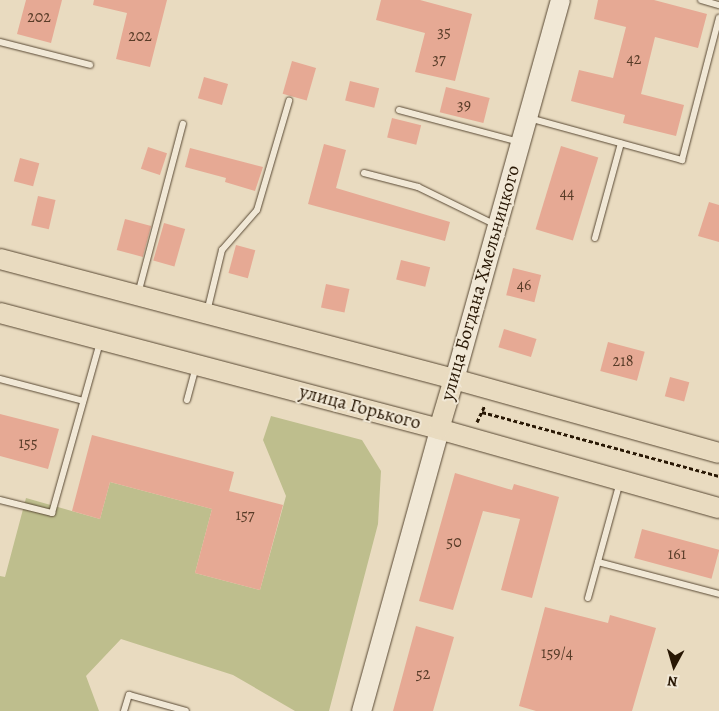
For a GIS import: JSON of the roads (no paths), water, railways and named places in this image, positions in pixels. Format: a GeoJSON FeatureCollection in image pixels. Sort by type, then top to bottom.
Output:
{"type":"FeatureCollection","features":[{"type":"Feature","properties":{"kind":"main road"},"geometry":{"type":"LineString","coordinates":[[0,259],[454,379],[719,453]]}},
{"type":"Feature","properties":{"kind":"main road","name":"улица Горького"},"geometry":{"type":"LineString","coordinates":[[0,313],[439,429],[719,508]]}},
{"type":"Feature","properties":{"kind":"main road","name":"улица Богдана Хмельницкого"},"geometry":{"type":"LineString","coordinates":[[439,429],[454,379]]}},
{"type":"Feature","properties":{"kind":"street","name":"улица Богдана Хмельницкого"},"geometry":{"type":"LineString","coordinates":[[454,379],[558,0]]}},
{"type":"Feature","properties":{"kind":"street","name":"улица Богдана Хмельницкого"},"geometry":{"type":"LineString","coordinates":[[361,711],[439,429]]}},
{"type":"Feature","properties":{"kind":"lane"},"geometry":{"type":"LineString","coordinates":[[701,0],[719,5]]}},
{"type":"Feature","properties":{"kind":"lane"},"geometry":{"type":"LineString","coordinates":[[527,118],[682,160],[719,18]]}},
{"type":"Feature","properties":{"kind":"lane"},"geometry":{"type":"LineString","coordinates":[[0,42],[90,65]]}},
{"type":"Feature","properties":{"kind":"lane"},"geometry":{"type":"LineString","coordinates":[[206,314],[222,250],[257,210],[289,101]]}},
{"type":"Feature","properties":{"kind":"lane"},"geometry":{"type":"LineString","coordinates":[[399,110],[520,142]]}},
{"type":"Feature","properties":{"kind":"lane"},"geometry":{"type":"LineString","coordinates":[[138,295],[183,124]]}},
{"type":"Feature","properties":{"kind":"lane"},"geometry":{"type":"LineString","coordinates":[[595,238],[621,143]]}},
{"type":"Feature","properties":{"kind":"lane"},"geometry":{"type":"LineString","coordinates":[[364,172],[418,187],[497,226]]}},
{"type":"Feature","properties":{"kind":"lane"},"geometry":{"type":"LineString","coordinates":[[0,500],[52,513],[100,340]]}},
{"type":"Feature","properties":{"kind":"lane"},"geometry":{"type":"LineString","coordinates":[[187,400],[196,365]]}},
{"type":"Feature","properties":{"kind":"lane"},"geometry":{"type":"LineString","coordinates":[[0,379],[83,401]]}},
{"type":"Feature","properties":{"kind":"lane"},"geometry":{"type":"LineString","coordinates":[[588,598],[620,481]]}},
{"type":"Feature","properties":{"kind":"lane"},"geometry":{"type":"LineString","coordinates":[[598,562],[719,594]]}},
{"type":"Feature","properties":{"kind":"lane"},"geometry":{"type":"LineString","coordinates":[[124,711],[128,695],[186,711]]}}]}
